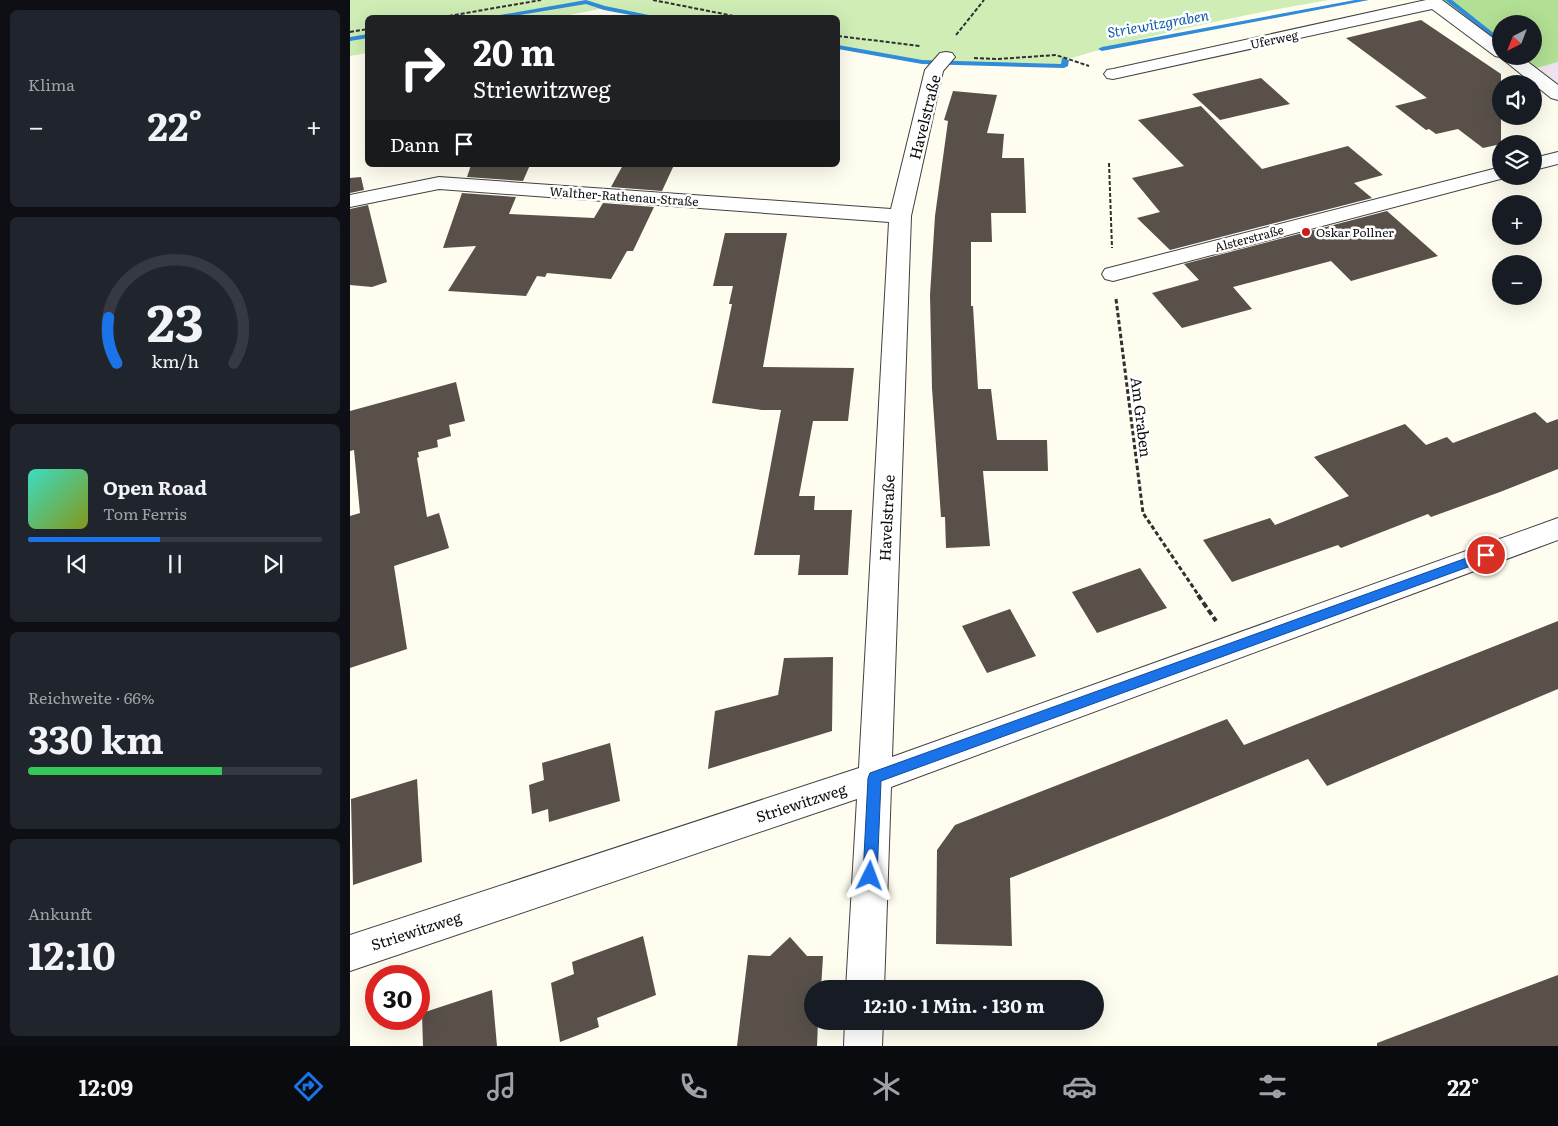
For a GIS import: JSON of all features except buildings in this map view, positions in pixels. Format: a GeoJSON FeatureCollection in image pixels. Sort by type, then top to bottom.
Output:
{"type":"FeatureCollection","features":[{"type":"Feature","properties":{"kind":"street","name":"Uferweg"},"geometry":{"type":"LineString","coordinates":[[1113,74],[1435,3],[1492,45]]}},
{"type":"Feature","properties":{"kind":"street","name":"Havelstraße"},"geometry":{"type":"LineString","coordinates":[[865,980],[900,216],[940,63]]}},
{"type":"Feature","properties":{"kind":"street"},"geometry":{"type":"LineString","coordinates":[[1520,65],[1558,94]]}},
{"type":"Feature","properties":{"kind":"street"},"geometry":{"type":"LineString","coordinates":[[1542,162],[1558,158]]}},
{"type":"Feature","properties":{"kind":"street","name":"Alsterstraße"},"geometry":{"type":"LineString","coordinates":[[1113,274],[1492,174]]}},
{"type":"Feature","properties":{"kind":"street","name":"Walther-Rathenau-Straße"},"geometry":{"type":"LineString","coordinates":[[350,201],[439,183],[900,216]]}},
{"type":"Feature","properties":{"kind":"street","name":"Striewitzweg"},"geometry":{"type":"LineString","coordinates":[[350,952],[875,778],[1233,646],[1558,530]]}},
{"type":"Feature","properties":{"kind":"street"},"geometry":{"type":"LineString","coordinates":[[863,1046],[864,1030]]}},
{"type":"Feature","properties":{"kind":"path"},"geometry":{"type":"LineString","coordinates":[[454,15],[541,0]]}},
{"type":"Feature","properties":{"kind":"path"},"geometry":{"type":"LineString","coordinates":[[653,0],[729,15]]}},
{"type":"Feature","properties":{"kind":"path"},"geometry":{"type":"LineString","coordinates":[[940,63],[951,41],[984,0]]}},
{"type":"Feature","properties":{"kind":"path"},"geometry":{"type":"LineString","coordinates":[[350,32],[365,30]]}},
{"type":"Feature","properties":{"kind":"path","name":"Am Graben"},"geometry":{"type":"LineString","coordinates":[[1109,163],[1113,274],[1143,513],[1233,646]]}},
{"type":"Feature","properties":{"kind":"shaded area"},"geometry":{"type":"Polygon","coordinates":[[[1558,62],[1558,94],[1542,82],[1542,75],[1533,75],[1528,71],[1558,62]]]}},
{"type":"Feature","properties":{"kind":"green space"},"geometry":{"type":"Polygon","coordinates":[[[350,0],[1329,0],[1262,12],[1163,34],[1065,60],[1064,66],[922,62],[840,47],[840,15],[643,15],[604,8],[570,15],[365,15],[365,53],[350,56],[350,0]]]}},
{"type":"Feature","properties":{"kind":"green space"},"geometry":{"type":"Polygon","coordinates":[[[1437,0],[1558,0],[1558,62],[1534,69],[1529,65],[1542,65],[1542,15],[1492,15],[1492,39],[1437,0]]]}},
{"type":"Feature","properties":{"kind":"waterway","name":"Striewitzgraben"},"geometry":{"type":"LineString","coordinates":[[1102,49],[1366,0]]}},
{"type":"Feature","properties":{"kind":"waterway","name":"Striewitzgraben"},"geometry":{"type":"LineString","coordinates":[[1448,0],[1492,35]]}},
{"type":"Feature","properties":{"kind":"waterway","name":"Striewitzgraben"},"geometry":{"type":"LineString","coordinates":[[505,15],[586,2],[604,8],[643,15]]}},
{"type":"Feature","properties":{"kind":"waterway","name":"Striewitzgraben"},"geometry":{"type":"LineString","coordinates":[[350,39],[365,36]]}},
{"type":"Feature","properties":{"kind":"waterway","name":"Striewitzgraben"},"geometry":{"type":"LineString","coordinates":[[840,47],[922,62],[1064,66],[1065,60]]}},
{"type":"Feature","properties":{"kind":"place","name":"Oskar Pollner"},"geometry":{"type":"Point","coordinates":[1306,232]}},
{"type":"Feature","properties":{"kind":"route"},"geometry":{"type":"LineString","coordinates":[[870,876],[875,778],[1486,555]]}}]}
